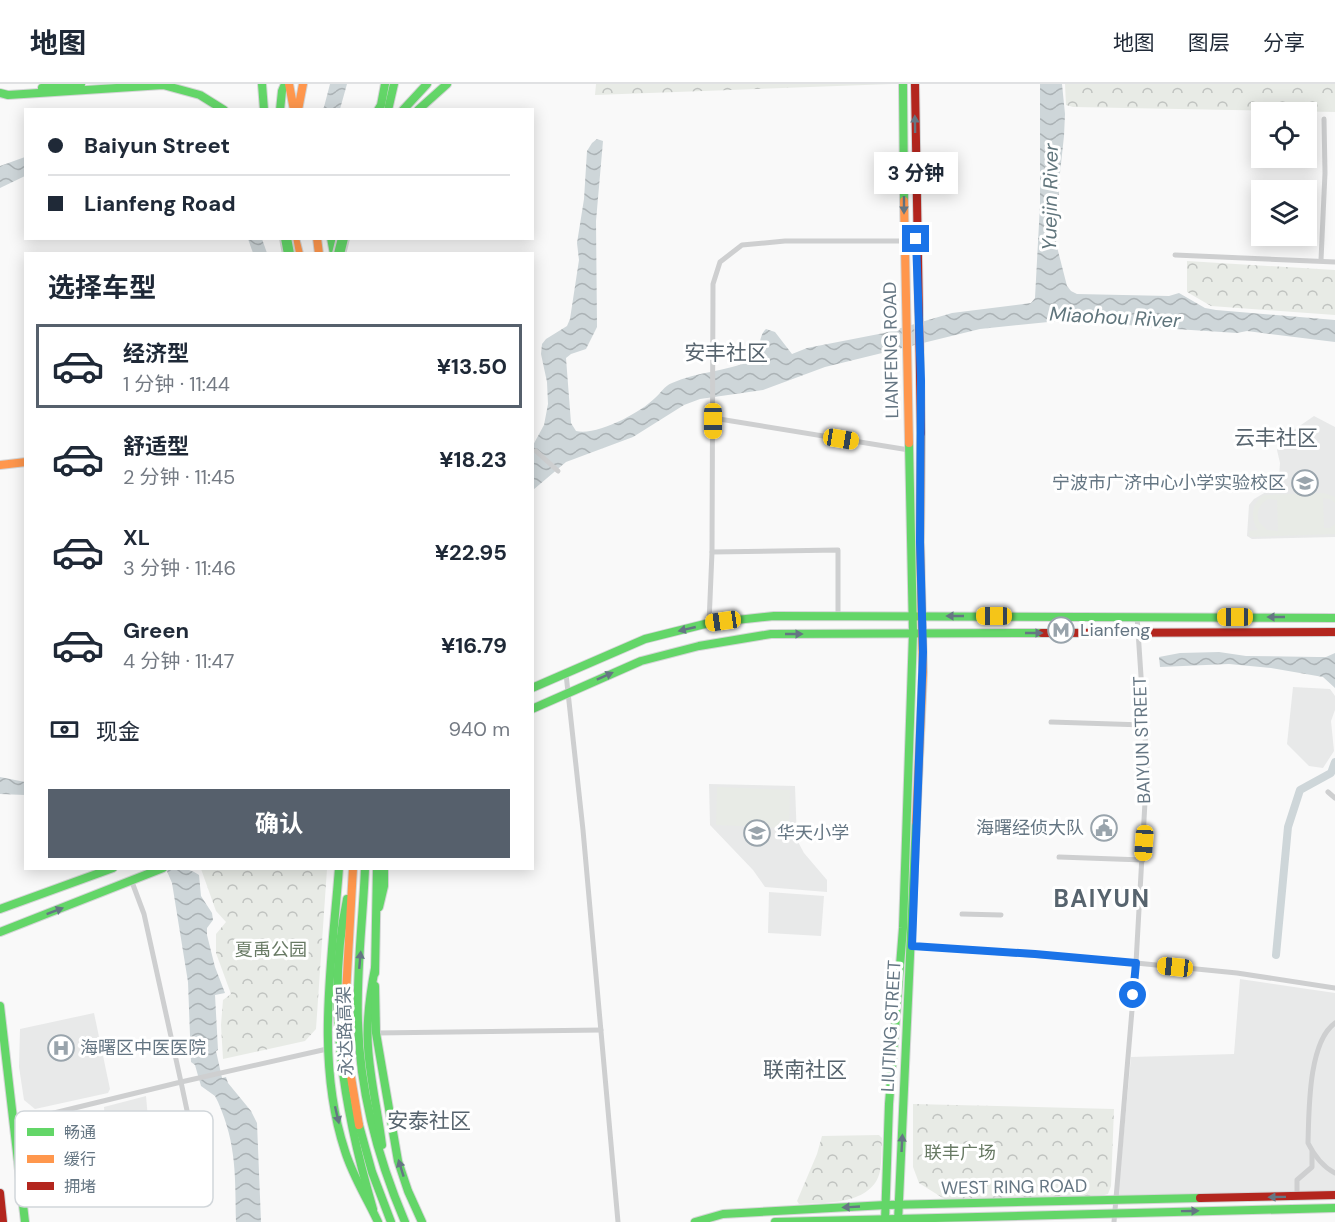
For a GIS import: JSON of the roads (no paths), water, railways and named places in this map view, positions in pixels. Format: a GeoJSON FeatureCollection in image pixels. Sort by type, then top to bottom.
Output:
{"type":"FeatureCollection","features":[{"type":"Feature","properties":{"kind":"main road"},"geometry":{"type":"LineString","coordinates":[[0,92],[81,84]]}},
{"type":"Feature","properties":{"kind":"main road"},"geometry":{"type":"LineString","coordinates":[[262,84],[264,108]]}},
{"type":"Feature","properties":{"kind":"main road"},"geometry":{"type":"LineString","coordinates":[[280,108],[282,91],[287,84]]}},
{"type":"Feature","properties":{"kind":"main road"},"geometry":{"type":"LineString","coordinates":[[287,84],[295,108]]}},
{"type":"Feature","properties":{"kind":"main road"},"geometry":{"type":"LineString","coordinates":[[297,108],[303,84]]}},
{"type":"Feature","properties":{"kind":"main road"},"geometry":{"type":"LineString","coordinates":[[379,108],[385,84]]}},
{"type":"Feature","properties":{"kind":"main road"},"geometry":{"type":"LineString","coordinates":[[388,108],[394,84]]}},
{"type":"Feature","properties":{"kind":"main road"},"geometry":{"type":"LineString","coordinates":[[405,108],[427,84]]}},
{"type":"Feature","properties":{"kind":"main road"},"geometry":{"type":"LineString","coordinates":[[420,108],[447,84]]}},
{"type":"Feature","properties":{"kind":"main road","name":"LIANFENG ROAD"},"geometry":{"type":"LineString","coordinates":[[903,84],[905,241],[921,381],[917,616]]}},
{"type":"Feature","properties":{"kind":"main road","name":"LIANFENG ROAD"},"geometry":{"type":"LineString","coordinates":[[915,84],[908,390],[917,616]]}},
{"type":"Feature","properties":{"kind":"main road"},"geometry":{"type":"LineString","coordinates":[[0,92],[8,95],[164,85],[200,95],[221,108]]}},
{"type":"Feature","properties":{"kind":"main road"},"geometry":{"type":"LineString","coordinates":[[0,465],[24,462]]}},
{"type":"Feature","properties":{"kind":"main road"},"geometry":{"type":"LineString","coordinates":[[534,687],[645,639],[709,624],[774,616],[1335,618]]}},
{"type":"Feature","properties":{"kind":"main road","name":"LIUTING STREET"},"geometry":{"type":"LineString","coordinates":[[898,1220],[917,616]]}},
{"type":"Feature","properties":{"kind":"main road"},"geometry":{"type":"LineString","coordinates":[[534,708],[656,656],[715,642],[771,634],[1335,632]]}},
{"type":"Feature","properties":{"kind":"main road"},"geometry":{"type":"LineString","coordinates":[[0,909],[107,870]]}},
{"type":"Feature","properties":{"kind":"main road"},"geometry":{"type":"LineString","coordinates":[[0,932],[160,870]]}},
{"type":"Feature","properties":{"kind":"main road"},"geometry":{"type":"LineString","coordinates":[[339,870],[327,1049],[334,1104],[348,1161],[356,1182],[373,1209]]}},
{"type":"Feature","properties":{"kind":"main road","name":"永达路高架"},"geometry":{"type":"LineString","coordinates":[[365,870],[358,1044],[369,1112],[385,1175],[405,1222]]}},
{"type":"Feature","properties":{"kind":"main road"},"geometry":{"type":"LineString","coordinates":[[377,870],[374,928],[376,1033],[398,1161],[422,1222]]}},
{"type":"Feature","properties":{"kind":"main road"},"geometry":{"type":"LineString","coordinates":[[374,928],[384,886],[384,870]]}},
{"type":"Feature","properties":{"kind":"main road","name":"永达路高架"},"geometry":{"type":"LineString","coordinates":[[353,872],[346,923],[346,1043],[369,1163],[391,1222]]}},
{"type":"Feature","properties":{"kind":"main road"},"geometry":{"type":"LineString","coordinates":[[346,923],[338,998],[338,1040],[345,1104],[356,1155],[378,1222]]}},
{"type":"Feature","properties":{"kind":"main road","name":"LIUTING STREET"},"geometry":{"type":"LineString","coordinates":[[885,1221],[889,1104],[907,945]]}},
{"type":"Feature","properties":{"kind":"main road"},"geometry":{"type":"LineString","coordinates":[[375,968],[368,1004],[368,1048],[380,1120],[385,1175]]}},
{"type":"Feature","properties":{"kind":"main road"},"geometry":{"type":"LineString","coordinates":[[0,1006],[15,1140]]}},
{"type":"Feature","properties":{"kind":"main road"},"geometry":{"type":"LineString","coordinates":[[0,1193],[3,1222]]}},
{"type":"Feature","properties":{"kind":"main road","name":"WEST RING ROAD"},"geometry":{"type":"LineString","coordinates":[[695,1222],[723,1214],[886,1205],[1114,1212],[1297,1196],[1335,1196]]}},
{"type":"Feature","properties":{"kind":"main road"},"geometry":{"type":"LineString","coordinates":[[23,1207],[25,1222]]}},
{"type":"Feature","properties":{"kind":"main road","name":"WEST RING ROAD"},"geometry":{"type":"LineString","coordinates":[[775,1222],[1335,1208]]}},
{"type":"Feature","properties":{"kind":"street"},"geometry":{"type":"LineString","coordinates":[[1321,260],[1325,173],[1324,119]]}},
{"type":"Feature","properties":{"kind":"street"},"geometry":{"type":"LineString","coordinates":[[709,624],[712,552],[713,284],[720,262],[742,245],[785,240],[905,241]]}},
{"type":"Feature","properties":{"kind":"street"},"geometry":{"type":"LineString","coordinates":[[1175,255],[1335,262]]}},
{"type":"Feature","properties":{"kind":"street"},"geometry":{"type":"LineString","coordinates":[[713,419],[909,450]]}},
{"type":"Feature","properties":{"kind":"street"},"geometry":{"type":"LineString","coordinates":[[536,451],[558,471]]}},
{"type":"Feature","properties":{"kind":"street"},"geometry":{"type":"LineString","coordinates":[[712,552],[838,550],[838,616]]}},
{"type":"Feature","properties":{"kind":"street","name":"BAIYUN STREET"},"geometry":{"type":"LineString","coordinates":[[1114,1212],[1136,963],[1147,766],[1137,616]]}},
{"type":"Feature","properties":{"kind":"street"},"geometry":{"type":"LineString","coordinates":[[566,674],[618,1222]]}},
{"type":"Feature","properties":{"kind":"street"},"geometry":{"type":"LineString","coordinates":[[1051,722],[1144,725]]}},
{"type":"Feature","properties":{"kind":"street"},"geometry":{"type":"LineString","coordinates":[[1328,792],[1335,798]]}},
{"type":"Feature","properties":{"kind":"street"},"geometry":{"type":"LineString","coordinates":[[1059,857],[1143,860]]}},
{"type":"Feature","properties":{"kind":"street"},"geometry":{"type":"LineString","coordinates":[[132,882],[144,914],[187,1111]]}},
{"type":"Feature","properties":{"kind":"street"},"geometry":{"type":"LineString","coordinates":[[962,914],[1001,915]]}},
{"type":"Feature","properties":{"kind":"street"},"geometry":{"type":"LineString","coordinates":[[907,945],[1035,954],[1238,973],[1335,988]]}},
{"type":"Feature","properties":{"kind":"street"},"geometry":{"type":"LineString","coordinates":[[1335,1023],[1328,1028],[1314,1064],[1308,1143],[1312,1152],[1329,1170],[1335,1173]]}},
{"type":"Feature","properties":{"kind":"street"},"geometry":{"type":"LineString","coordinates":[[376,1033],[601,1030]]}},
{"type":"Feature","properties":{"kind":"street"},"geometry":{"type":"LineString","coordinates":[[62,1111],[327,1049]]}},
{"type":"Feature","properties":{"kind":"street"},"geometry":{"type":"LineString","coordinates":[[1297,1196],[1297,1180],[1312,1167],[1312,1152]]}},
{"type":"Feature","properties":{"kind":"water"},"geometry":{"type":"Polygon","coordinates":[[[330,84],[347,84],[340,108],[324,107],[330,84]]]}},
{"type":"Feature","properties":{"kind":"water"},"geometry":{"type":"Polygon","coordinates":[[[1040,84],[1062,84],[1065,114],[1056,243],[1067,286],[1071,291],[1077,294],[1169,296],[1179,293],[1205,308],[1216,310],[1335,320],[1335,342],[1247,331],[1237,333],[1145,327],[1078,319],[980,329],[825,367],[763,390],[700,399],[684,405],[633,437],[566,462],[534,489],[534,443],[544,425],[548,404],[547,382],[541,354],[542,344],[567,326],[570,319],[579,260],[577,243],[584,199],[587,151],[597,139],[603,141],[596,221],[597,327],[586,349],[566,358],[571,423],[576,431],[595,430],[618,422],[648,404],[672,383],[752,361],[766,329],[775,332],[792,354],[807,348],[884,333],[952,313],[1031,303],[1035,298],[1040,205],[1040,84]]]}},
{"type":"Feature","properties":{"kind":"water"},"geometry":{"type":"Polygon","coordinates":[[[24,157],[24,176],[0,188],[0,166],[24,157]]]}},
{"type":"Feature","properties":{"kind":"water"},"geometry":{"type":"Polygon","coordinates":[[[248,240],[262,240],[267,252],[253,252],[248,240]]]}},
{"type":"Feature","properties":{"kind":"water"},"geometry":{"type":"Polygon","coordinates":[[[1219,652],[1246,656],[1318,657],[1326,657],[1335,653],[1335,688],[1323,677],[1271,668],[1229,664],[1160,667],[1159,657],[1180,653],[1219,652]]]}},
{"type":"Feature","properties":{"kind":"water"},"geometry":{"type":"Polygon","coordinates":[[[0,777],[24,782],[24,795],[0,794],[0,777]]]}},
{"type":"Feature","properties":{"kind":"water"},"geometry":{"type":"Polygon","coordinates":[[[166,870],[187,870],[199,875],[201,896],[212,913],[213,920],[207,928],[207,935],[215,967],[225,993],[215,995],[218,1050],[216,1051],[222,1078],[226,1077],[257,1123],[261,1222],[236,1222],[234,1161],[229,1133],[215,1096],[201,1086],[195,1065],[191,1062],[188,982],[172,883],[166,870]]]}},
{"type":"Feature","properties":{"kind":"waterway"},"geometry":{"type":"LineString","coordinates":[[1276,955],[1288,827],[1300,790],[1331,773],[1335,762]]}},
{"type":"Feature","properties":{"kind":"place","name":"宁波市广济中心小学实验校区"},"geometry":{"type":"Point","coordinates":[1305,483]}},
{"type":"Feature","properties":{"kind":"place","name":"Lianfeng"},"geometry":{"type":"Point","coordinates":[1061,630]}},
{"type":"Feature","properties":{"kind":"place","name":"海曙经侦大队"},"geometry":{"type":"Point","coordinates":[1104,828]}},
{"type":"Feature","properties":{"kind":"place","name":"华天小学"},"geometry":{"type":"Point","coordinates":[757,833]}},
{"type":"Feature","properties":{"kind":"place","name":"海曙区中医医院"},"geometry":{"type":"Point","coordinates":[61,1048]}},
{"type":"Feature","properties":{"kind":"district","name":"安丰社区"},"geometry":{"type":"Point","coordinates":[726,353]}},
{"type":"Feature","properties":{"kind":"district","name":"云丰社区"},"geometry":{"type":"Point","coordinates":[1276,438]}},
{"type":"Feature","properties":{"kind":"district","name":"BAIYUN"},"geometry":{"type":"Point","coordinates":[1102,899]}},
{"type":"Feature","properties":{"kind":"district","name":"联南社区"},"geometry":{"type":"Point","coordinates":[805,1070]}},
{"type":"Feature","properties":{"kind":"district","name":"安泰社区"},"geometry":{"type":"Point","coordinates":[429,1121]}},
{"type":"Feature","properties":{"kind":"water label","name":"Yuejin River"},"geometry":{"type":"Point","coordinates":[1050,197]}},
{"type":"Feature","properties":{"kind":"water label","name":"Miaohou River"},"geometry":{"type":"Point","coordinates":[1115,317]}},
{"type":"Feature","properties":{"kind":"park label","name":"夏禹公园"},"geometry":{"type":"Point","coordinates":[271,950]}},
{"type":"Feature","properties":{"kind":"park label","name":"联丰广场"},"geometry":{"type":"Point","coordinates":[960,1153]}}]}
